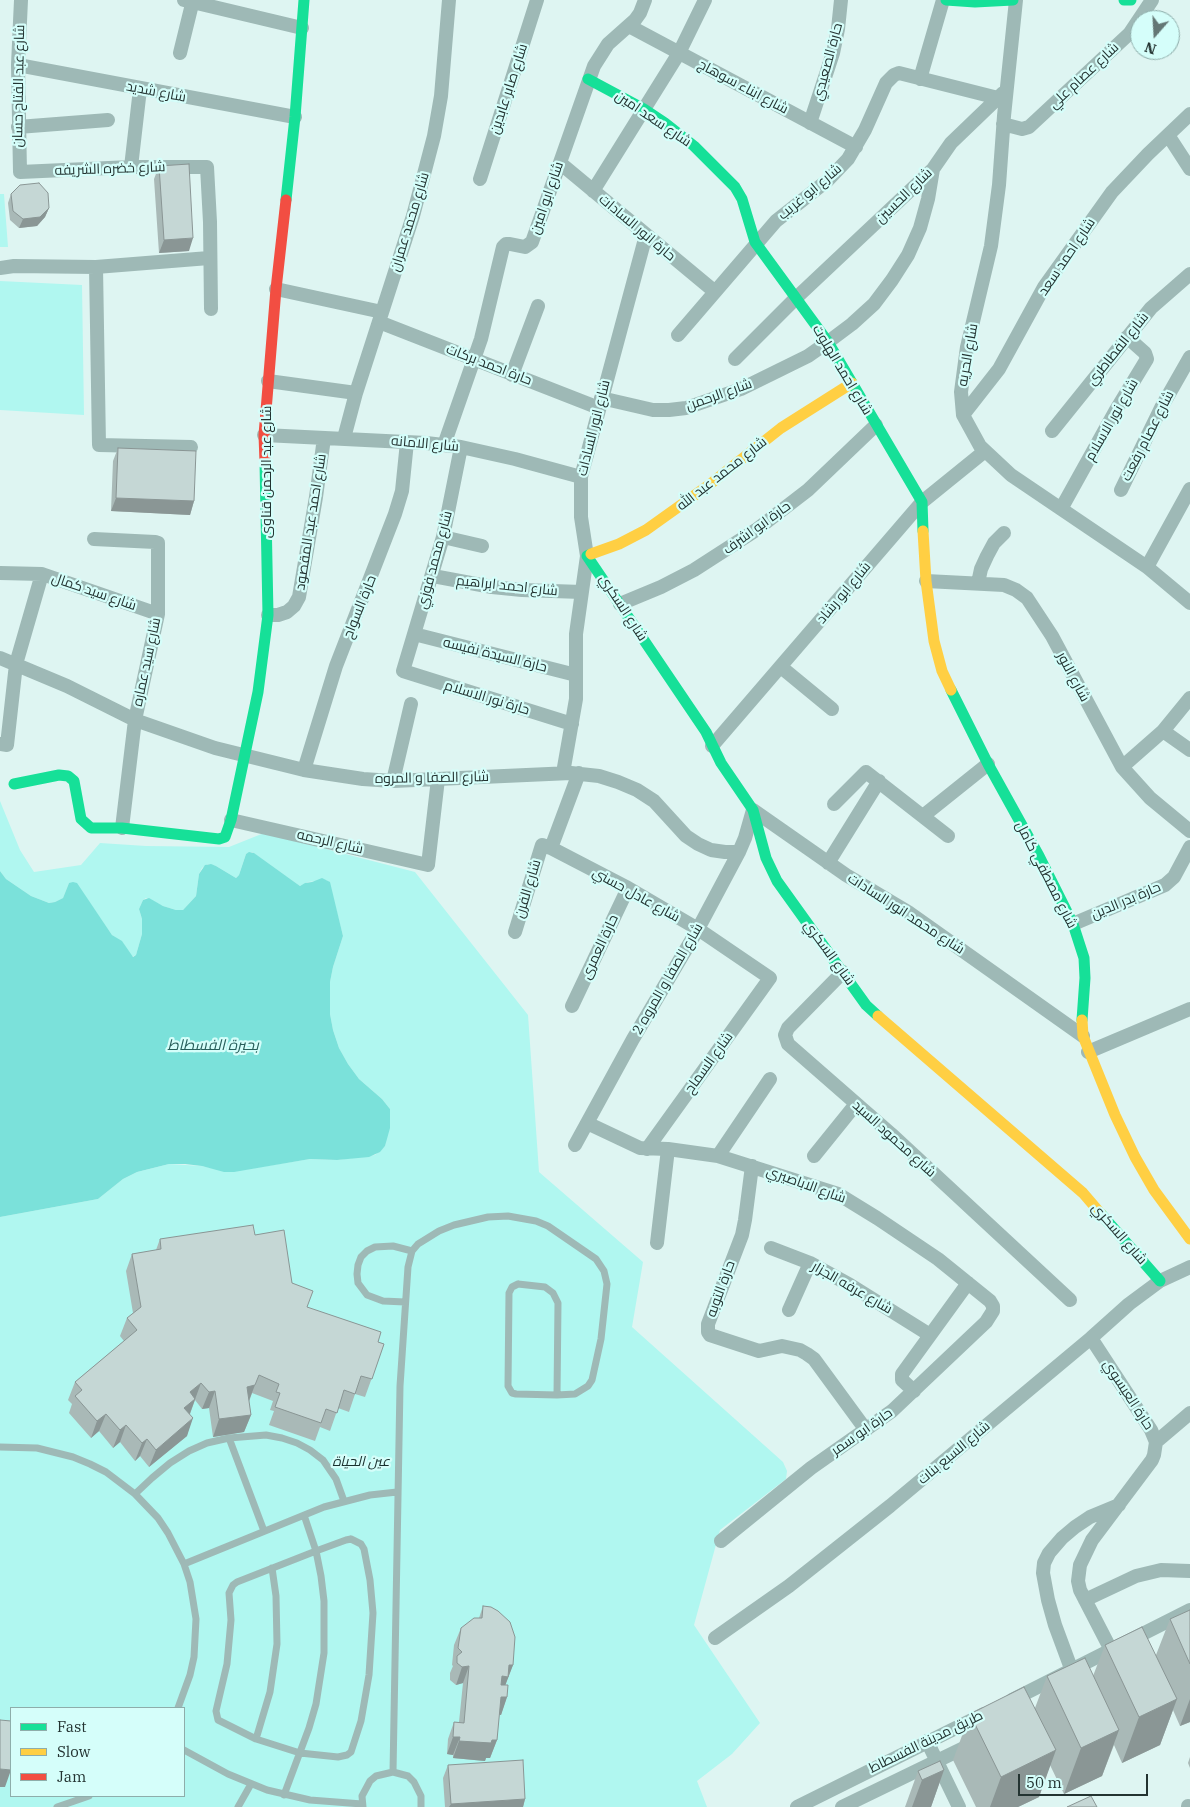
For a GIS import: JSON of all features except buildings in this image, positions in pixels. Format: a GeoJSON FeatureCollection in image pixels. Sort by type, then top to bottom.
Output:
{"type":"FeatureCollection","features":[{"type":"Feature","properties":{"kind":"street","name":"شارع عبد الفتاح حسان"},"geometry":{"type":"LineString","coordinates":[[20,172],[18,65],[21,0]]}},
{"type":"Feature","properties":{"kind":"street"},"geometry":{"type":"LineString","coordinates":[[180,53],[189,0],[302,28]]}},
{"type":"Feature","properties":{"kind":"street","name":"شارع عبد الرحمن قناوى"},"geometry":{"type":"LineString","coordinates":[[122,828],[223,839],[231,820],[246,755],[263,658],[268,616],[264,435],[276,290],[295,117],[304,0]]}},
{"type":"Feature","properties":{"kind":"street","name":"شارع محمد عمران"},"geometry":{"type":"LineString","coordinates":[[344,438],[356,393],[413,216],[434,136],[441,96],[449,0]]}},
{"type":"Feature","properties":{"kind":"street","name":"شارع صابر عابدين"},"geometry":{"type":"LineString","coordinates":[[480,179],[537,0]]}},
{"type":"Feature","properties":{"kind":"street","name":"شارع ابو امين"},"geometry":{"type":"LineString","coordinates":[[444,445],[481,339],[503,248],[506,244],[525,247],[532,242],[588,79],[600,54],[640,13],[645,0]]}},
{"type":"Feature","properties":{"kind":"street"},"geometry":{"type":"LineString","coordinates":[[593,192],[679,53],[705,0]]}},
{"type":"Feature","properties":{"kind":"street","name":"حارة الصعيدي"},"geometry":{"type":"LineString","coordinates":[[810,122],[833,54],[841,0]]}},
{"type":"Feature","properties":{"kind":"street"},"geometry":{"type":"LineString","coordinates":[[920,79],[944,0],[1014,0]]}},
{"type":"Feature","properties":{"kind":"street","name":"شارع الحريه"},"geometry":{"type":"LineString","coordinates":[[1014,0],[1003,94],[1004,124],[999,185],[991,246],[967,347],[961,392],[964,415],[980,446],[1011,475],[1146,567],[1190,603]]}},
{"type":"Feature","properties":{"kind":"street"},"geometry":{"type":"LineString","coordinates":[[1124,0],[1130,0]]}},
{"type":"Feature","properties":{"kind":"street","name":"شارع عصام علي"},"geometry":{"type":"LineString","coordinates":[[1004,124],[1022,129],[1029,127],[1130,33],[1152,0]]}},
{"type":"Feature","properties":{"kind":"street","name":"شارع ابناء سوهاج"},"geometry":{"type":"LineString","coordinates":[[629,26],[856,147]]}},
{"type":"Feature","properties":{"kind":"street","name":"شارع شديد"},"geometry":{"type":"LineString","coordinates":[[18,65],[295,117]]}},
{"type":"Feature","properties":{"kind":"street","name":"شارع ابو غريب"},"geometry":{"type":"LineString","coordinates":[[678,334],[755,242],[776,221],[828,180],[856,147],[890,78],[894,75],[899,73],[920,79],[1003,94]]}},
{"type":"Feature","properties":{"kind":"street","name":"شارع سعد امين"},"geometry":{"type":"LineString","coordinates":[[588,79],[644,109],[694,146],[731,182],[742,199],[755,242]]}},
{"type":"Feature","properties":{"kind":"street"},"geometry":{"type":"LineString","coordinates":[[131,167],[140,89]]}},
{"type":"Feature","properties":{"kind":"street","name":"شارع الحسين"},"geometry":{"type":"LineString","coordinates":[[735,359],[796,298],[933,169],[951,142],[1003,94]]}},
{"type":"Feature","properties":{"kind":"street","name":"شارع احمد سعد"},"geometry":{"type":"LineString","coordinates":[[964,415],[1000,369],[1044,287],[1112,192],[1190,114]]}},
{"type":"Feature","properties":{"kind":"street"},"geometry":{"type":"LineString","coordinates":[[18,127],[108,120]]}},
{"type":"Feature","properties":{"kind":"street"},"geometry":{"type":"LineString","coordinates":[[1168,135],[1190,169]]}},
{"type":"Feature","properties":{"kind":"street","name":"حارة انور السادات"},"geometry":{"type":"LineString","coordinates":[[560,164],[714,292]]}},
{"type":"Feature","properties":{"kind":"street","name":"شارع خضره الشريفه"},"geometry":{"type":"LineString","coordinates":[[20,172],[131,167],[207,167],[211,309]]}},
{"type":"Feature","properties":{"kind":"street","name":"شارع الرحمن"},"geometry":{"type":"LineString","coordinates":[[600,403],[653,410],[686,408],[741,389],[808,356],[828,342],[874,304],[892,280],[920,228],[928,199],[933,169]]}},
{"type":"Feature","properties":{"kind":"street","name":"شارع انور السادات"},"geometry":{"type":"LineString","coordinates":[[563,773],[576,699],[576,634],[588,556],[581,517],[581,477],[646,235]]}},
{"type":"Feature","properties":{"kind":"street","name":"شارع احمد الهلوت"},"geometry":{"type":"LineString","coordinates":[[755,242],[828,342],[922,502]]}},
{"type":"Feature","properties":{"kind":"street"},"geometry":{"type":"LineString","coordinates":[[0,268],[14,266],[96,267],[209,258]]}},
{"type":"Feature","properties":{"kind":"street"},"geometry":{"type":"LineString","coordinates":[[96,267],[99,446],[191,447]]}},
{"type":"Feature","properties":{"kind":"street","name":"شارع الفطاطري"},"geometry":{"type":"LineString","coordinates":[[1052,431],[1151,308],[1190,274]]}},
{"type":"Feature","properties":{"kind":"street","name":"حارة احمد بركات"},"geometry":{"type":"LineString","coordinates":[[276,290],[380,317],[474,360],[512,375],[600,403]]}},
{"type":"Feature","properties":{"kind":"street"},"geometry":{"type":"LineString","coordinates":[[512,375],[538,306]]}},
{"type":"Feature","properties":{"kind":"street","name":"شارع نور الاسلام"},"geometry":{"type":"LineString","coordinates":[[1061,509],[1116,410],[1147,359],[1145,353],[1127,337]]}},
{"type":"Feature","properties":{"kind":"street","name":"شارع عصام رفعت"},"geometry":{"type":"LineString","coordinates":[[1121,490],[1161,408],[1190,357]]}},
{"type":"Feature","properties":{"kind":"street"},"geometry":{"type":"LineString","coordinates":[[268,382],[356,393]]}},
{"type":"Feature","properties":{"kind":"street","name":"شارع محمد عبد الله"},"geometry":{"type":"LineString","coordinates":[[588,556],[619,544],[654,524],[781,428],[852,383]]}},
{"type":"Feature","properties":{"kind":"street","name":"حارة ابو اشرف"},"geometry":{"type":"LineString","coordinates":[[620,604],[661,588],[756,530],[808,490],[876,425]]}},
{"type":"Feature","properties":{"kind":"street","name":"شارع الامانه"},"geometry":{"type":"LineString","coordinates":[[264,435],[344,438],[461,447],[581,477]]}},
{"type":"Feature","properties":{"kind":"street","name":"شارع احمد عبد المقصود"},"geometry":{"type":"LineString","coordinates":[[268,616],[287,612],[294,606],[299,597],[312,524],[324,438]]}},
{"type":"Feature","properties":{"kind":"street","name":"حارة السواح"},"geometry":{"type":"LineString","coordinates":[[304,770],[336,666],[395,514],[402,491],[407,442]]}},
{"type":"Feature","properties":{"kind":"street","name":"شارع محمد فوزي"},"geometry":{"type":"LineString","coordinates":[[403,671],[433,576],[461,447]]}},
{"type":"Feature","properties":{"kind":"street","name":"شارع ابو رشاد"},"geometry":{"type":"LineString","coordinates":[[712,746],[922,502],[985,451]]}},
{"type":"Feature","properties":{"kind":"street"},"geometry":{"type":"LineString","coordinates":[[1146,567],[1189,493]]}},
{"type":"Feature","properties":{"kind":"street","name":"شارع مصطفي كامل"},"geometry":{"type":"LineString","coordinates":[[922,502],[926,581],[934,642],[942,671],[988,764],[1039,856],[1073,924],[1084,958],[1083,1036],[1115,1115],[1135,1157],[1154,1190],[1190,1239]]}},
{"type":"Feature","properties":{"kind":"street"},"geometry":{"type":"LineString","coordinates":[[978,583],[981,569],[987,556],[994,543],[1004,533]]}},
{"type":"Feature","properties":{"kind":"street"},"geometry":{"type":"LineString","coordinates":[[443,537],[482,546]]}},
{"type":"Feature","properties":{"kind":"street","name":"شارع سيد عماره"},"geometry":{"type":"LineString","coordinates":[[94,539],[158,543],[158,614],[135,720],[122,828]]}},
{"type":"Feature","properties":{"kind":"street","name":"شارع السكري"},"geometry":{"type":"LineString","coordinates":[[588,556],[706,732],[726,771],[753,810],[766,858],[777,881],[866,1005],[1083,1193],[1160,1281]]}},
{"type":"Feature","properties":{"kind":"street","name":"شارع سيد كمال"},"geometry":{"type":"LineString","coordinates":[[0,574],[42,574],[158,614]]}},
{"type":"Feature","properties":{"kind":"street"},"geometry":{"type":"LineString","coordinates":[[0,744],[7,745],[16,664],[42,574]]}},
{"type":"Feature","properties":{"kind":"street","name":"شارع احمد ابراهيم"},"geometry":{"type":"LineString","coordinates":[[433,576],[492,587],[544,592],[582,592]]}},
{"type":"Feature","properties":{"kind":"street","name":"شارع النور"},"geometry":{"type":"LineString","coordinates":[[926,581],[1004,585],[1016,590],[1027,598],[1052,636],[1122,767],[1150,798],[1190,831]]}},
{"type":"Feature","properties":{"kind":"street","name":"حارة السيدة نفيسه"},"geometry":{"type":"LineString","coordinates":[[414,634],[576,675]]}},
{"type":"Feature","properties":{"kind":"street","name":"شارع الصفا و المروه"},"geometry":{"type":"LineString","coordinates":[[0,658],[67,686],[135,720],[200,743],[304,770],[363,779],[393,781],[563,773],[579,773],[606,778],[637,790],[654,801],[686,836],[698,844],[711,850],[739,852]]}},
{"type":"Feature","properties":{"kind":"street"},"geometry":{"type":"LineString","coordinates":[[781,667],[832,709]]}},
{"type":"Feature","properties":{"kind":"street","name":"حارة نور الاسلام"},"geometry":{"type":"LineString","coordinates":[[403,671],[572,724]]}},
{"type":"Feature","properties":{"kind":"street"},"geometry":{"type":"LineString","coordinates":[[1122,767],[1163,731],[1190,698]]}},
{"type":"Feature","properties":{"kind":"street"},"geometry":{"type":"LineString","coordinates":[[393,781],[411,704]]}},
{"type":"Feature","properties":{"kind":"street"},"geometry":{"type":"LineString","coordinates":[[1163,731],[1190,750]]}},
{"type":"Feature","properties":{"kind":"street"},"geometry":{"type":"LineString","coordinates":[[923,816],[988,764]]}},
{"type":"Feature","properties":{"kind":"street","name":"شارع الفرن"},"geometry":{"type":"LineString","coordinates":[[515,932],[542,845],[551,848],[579,773]]}},
{"type":"Feature","properties":{"kind":"street"},"geometry":{"type":"LineString","coordinates":[[834,804],[864,773],[868,773],[948,836]]}},
{"type":"Feature","properties":{"kind":"street"},"geometry":{"type":"LineString","coordinates":[[14,784],[59,775],[68,776],[74,781],[83,823],[91,828],[122,828]]}},
{"type":"Feature","properties":{"kind":"street","name":"شارع الرحمه"},"geometry":{"type":"LineString","coordinates":[[231,820],[428,864],[438,779]]}},
{"type":"Feature","properties":{"kind":"street"},"geometry":{"type":"LineString","coordinates":[[828,863],[879,781]]}},
{"type":"Feature","properties":{"kind":"street","name":"شارع الصفا و المروه 2"},"geometry":{"type":"LineString","coordinates":[[575,1145],[633,1039],[698,929],[739,852],[750,824],[753,810]]}},
{"type":"Feature","properties":{"kind":"street","name":"شارع محمد انور السادات"},"geometry":{"type":"LineString","coordinates":[[753,810],[828,863],[908,912],[1083,1036]]}},
{"type":"Feature","properties":{"kind":"street","name":"حارة بدر الدين"},"geometry":{"type":"LineString","coordinates":[[1073,924],[1165,885],[1174,876],[1190,846]]}},
{"type":"Feature","properties":{"kind":"street","name":"شارع عادل حسني"},"geometry":{"type":"LineString","coordinates":[[551,848],[628,888],[698,929],[770,978]]}},
{"type":"Feature","properties":{"kind":"street","name":"حارة العمرى"},"geometry":{"type":"LineString","coordinates":[[572,1006],[628,888]]}},
{"type":"Feature","properties":{"kind":"street","name":"شارع محمود السيد"},"geometry":{"type":"LineString","coordinates":[[842,972],[788,1028],[785,1040],[1070,1300]]}},
{"type":"Feature","properties":{"kind":"street","name":"شارع السماح"},"geometry":{"type":"LineString","coordinates":[[647,1149],[770,978]]}},
{"type":"Feature","properties":{"kind":"street"},"geometry":{"type":"LineString","coordinates":[[1088,1052],[1190,1008]]}},
{"type":"Feature","properties":{"kind":"street"},"geometry":{"type":"LineString","coordinates":[[718,1156],[770,1079]]}},
{"type":"Feature","properties":{"kind":"street"},"geometry":{"type":"LineString","coordinates":[[814,1156],[856,1104]]}},
{"type":"Feature","properties":{"kind":"street","name":"شارع الاباصيري"},"geometry":{"type":"LineString","coordinates":[[587,1123],[640,1148],[668,1149],[718,1156],[838,1194],[878,1218],[938,1259],[990,1301],[993,1311]]}},
{"type":"Feature","properties":{"kind":"street"},"geometry":{"type":"LineString","coordinates":[[656,1243],[668,1149]]}},
{"type":"Feature","properties":{"kind":"street","name":"حارة التوبه"},"geometry":{"type":"LineString","coordinates":[[752,1166],[742,1235],[708,1324],[708,1332],[710,1335],[753,1350],[764,1351],[782,1346],[800,1350],[807,1354],[814,1360],[866,1430]]}},
{"type":"Feature","properties":{"kind":"street","name":"شارع عرفه الجزار"},"geometry":{"type":"LineString","coordinates":[[772,1248],[810,1264],[850,1285],[930,1335]]}},
{"type":"Feature","properties":{"kind":"street"},"geometry":{"type":"LineString","coordinates":[[789,1310],[810,1264]]}},
{"type":"Feature","properties":{"kind":"street","name":"شارع السبع بنات"},"geometry":{"type":"LineString","coordinates":[[715,1638],[789,1586],[890,1506],[1129,1304],[1160,1281],[1190,1267]]}},
{"type":"Feature","properties":{"kind":"street"},"geometry":{"type":"LineString","coordinates":[[914,1391],[901,1377],[968,1283]]}},
{"type":"Feature","properties":{"kind":"street","name":"حارة ابو سمر"},"geometry":{"type":"LineString","coordinates":[[721,1541],[811,1468],[892,1411],[986,1322],[993,1311]]}},
{"type":"Feature","properties":{"kind":"street","name":"حارة العيسوي"},"geometry":{"type":"LineString","coordinates":[[1091,1338],[1151,1430],[1156,1442],[1152,1460],[1092,1540],[1080,1565],[1078,1581],[1085,1600],[1112,1650]]}},
{"type":"Feature","properties":{"kind":"street"},"geometry":{"type":"LineString","coordinates":[[1156,1442],[1190,1413]]}},
{"type":"Feature","properties":{"kind":"street"},"geometry":{"type":"LineString","coordinates":[[1072,1671],[1048,1600],[1043,1573],[1044,1563],[1049,1553],[1075,1527],[1090,1517],[1120,1505]]}},
{"type":"Feature","properties":{"kind":"street"},"geometry":{"type":"LineString","coordinates":[[1085,1600],[1136,1576],[1161,1570],[1190,1571]]}},
{"type":"Feature","properties":{"kind":"street","name":"طريق مدينة الفسطاط"},"geometry":{"type":"LineString","coordinates":[[797,1807],[927,1741],[1072,1671],[1190,1610]]}},
{"type":"Feature","properties":{"kind":"street","name":"طريق مدينة الفسطاط"},"geometry":{"type":"LineString","coordinates":[[842,1807],[991,1735]]}},
{"type":"Feature","properties":{"kind":"street"},"geometry":{"type":"LineString","coordinates":[[927,1741],[959,1807]]}},
{"type":"Feature","properties":{"kind":"lane"},"geometry":{"type":"LineString","coordinates":[[392,1772],[397,1492],[405,1302],[408,1267],[412,1252],[426,1239],[454,1225],[488,1217],[508,1216],[536,1221],[548,1226],[596,1259],[604,1271],[607,1284],[601,1339],[592,1380],[588,1386],[575,1394],[557,1395],[512,1393],[508,1386],[509,1293],[514,1285],[545,1287],[556,1298],[559,1308],[557,1395]]}},
{"type":"Feature","properties":{"kind":"lane"},"geometry":{"type":"LineString","coordinates":[[405,1302],[374,1299],[362,1289],[356,1274],[362,1257],[367,1251],[375,1247],[393,1246],[412,1252]]}},
{"type":"Feature","properties":{"kind":"lane"},"geometry":{"type":"LineString","coordinates":[[136,1494],[152,1478],[189,1451],[207,1443],[229,1438],[266,1435],[282,1438],[310,1450],[323,1460],[338,1484],[344,1501]]}},
{"type":"Feature","properties":{"kind":"lane"},"geometry":{"type":"LineString","coordinates":[[229,1438],[264,1531]]}},
{"type":"Feature","properties":{"kind":"lane"},"geometry":{"type":"LineString","coordinates":[[0,1447],[37,1448],[74,1457],[106,1472],[136,1494],[158,1518],[177,1548],[184,1564],[194,1601],[196,1638],[190,1676],[178,1707]]}},
{"type":"Feature","properties":{"kind":"lane"},"geometry":{"type":"LineString","coordinates":[[184,1564],[304,1515],[344,1501],[397,1492]]}},
{"type":"Feature","properties":{"kind":"lane"},"geometry":{"type":"LineString","coordinates":[[284,1794],[316,1704],[324,1653],[324,1601],[316,1551],[304,1515]]}},
{"type":"Feature","properties":{"kind":"lane"},"geometry":{"type":"LineString","coordinates":[[351,1539],[362,1544],[370,1580],[373,1613],[372,1648],[366,1696],[361,1721],[351,1752],[338,1757],[300,1753],[256,1739],[218,1720],[216,1711],[227,1664],[231,1620],[229,1593],[231,1588],[237,1582],[316,1551],[351,1539]]}},
{"type":"Feature","properties":{"kind":"lane"},"geometry":{"type":"LineString","coordinates":[[256,1739],[270,1692],[276,1652],[278,1620],[272,1568]]}},
{"type":"Feature","properties":{"kind":"lane"},"geometry":{"type":"LineString","coordinates":[[185,1751],[205,1763],[251,1784],[284,1794],[336,1803],[362,1805],[362,1796],[370,1781],[376,1776],[392,1772],[408,1776],[414,1782],[421,1796],[421,1807]]}},
{"type":"Feature","properties":{"kind":"lane"},"geometry":{"type":"LineString","coordinates":[[238,1807],[251,1784]]}},
{"type":"Feature","properties":{"kind":"lane"},"geometry":{"type":"LineString","coordinates":[[57,1807],[86,1797]]}},
{"type":"Feature","properties":{"kind":"green space"},"geometry":{"type":"Polygon","coordinates":[[[0,194],[4,194],[8,247],[0,247],[0,194]]]}},
{"type":"Feature","properties":{"kind":"green space"},"geometry":{"type":"Polygon","coordinates":[[[0,281],[82,285],[84,415],[0,410],[0,281]]]}},
{"type":"Feature","properties":{"kind":"green space","name":"عين الحياة"},"geometry":{"type":"Polygon","coordinates":[[[0,801],[20,850],[34,872],[81,865],[100,843],[146,846],[229,847],[264,833],[415,872],[528,1015],[539,1172],[643,1262],[632,1327],[783,1462],[787,1471],[786,1479],[720,1530],[694,1625],[760,1723],[732,1754],[697,1781],[707,1807],[0,1807],[0,1217],[98,1199],[123,1179],[137,1172],[169,1164],[202,1166],[229,1172],[310,1159],[337,1160],[375,1155],[385,1146],[390,1109],[382,1099],[359,1079],[348,1064],[339,1048],[333,1030],[330,1014],[330,982],[343,936],[329,882],[326,880],[308,882],[300,886],[252,852],[246,854],[239,875],[236,878],[216,866],[208,864],[202,868],[199,874],[196,896],[183,910],[163,906],[146,898],[143,900],[139,909],[142,919],[142,934],[136,955],[131,957],[123,943],[112,935],[76,883],[69,883],[63,898],[49,903],[31,896],[6,879],[0,871],[0,801]]]}},
{"type":"Feature","properties":{"kind":"water","name":"بحيرة الفسطاط"},"geometry":{"type":"Polygon","coordinates":[[[249,852],[254,853],[300,886],[322,878],[330,882],[343,936],[330,982],[330,1014],[333,1030],[339,1048],[348,1064],[359,1079],[382,1099],[390,1109],[390,1128],[385,1146],[380,1152],[369,1157],[337,1160],[310,1159],[234,1172],[224,1172],[202,1166],[169,1164],[137,1172],[123,1179],[98,1199],[0,1217],[0,871],[6,879],[31,896],[49,903],[63,898],[69,883],[77,883],[112,935],[122,941],[133,957],[136,955],[142,934],[142,919],[139,909],[143,900],[149,898],[163,906],[183,910],[196,896],[199,874],[205,865],[211,864],[216,866],[236,878],[239,875],[246,854],[249,852]]]}},
{"type":"Feature","properties":{"kind":"traffic: fast"},"geometry":{"type":"LineString","coordinates":[[286,200],[295,117],[304,0]]}},
{"type":"Feature","properties":{"kind":"traffic: fast"},"geometry":{"type":"LineString","coordinates":[[946,0],[975,2],[1013,0]]}},
{"type":"Feature","properties":{"kind":"traffic: fast"},"geometry":{"type":"LineString","coordinates":[[1124,0],[1131,0]]}},
{"type":"Feature","properties":{"kind":"traffic: fast"},"geometry":{"type":"LineString","coordinates":[[588,79],[644,109],[665,123],[694,146],[735,187],[742,199],[755,242],[828,342],[922,502],[923,531]]}},
{"type":"Feature","properties":{"kind":"traffic: fast"},"geometry":{"type":"LineString","coordinates":[[14,784],[59,775],[68,776],[74,781],[81,819],[91,828],[122,828],[219,839],[225,837],[231,820],[258,692],[268,615],[265,462]]}},
{"type":"Feature","properties":{"kind":"traffic: fast"},"geometry":{"type":"LineString","coordinates":[[591,554],[587,556],[706,732],[721,763],[753,810],[766,858],[777,881],[866,1005],[878,1016]]}},
{"type":"Feature","properties":{"kind":"traffic: fast"},"geometry":{"type":"LineString","coordinates":[[951,690],[1073,924],[1084,958],[1085,978],[1082,1020]]}},
{"type":"Feature","properties":{"kind":"traffic: fast"},"geometry":{"type":"LineString","coordinates":[[1101,1214],[1160,1281]]}},
{"type":"Feature","properties":{"kind":"traffic: slow"},"geometry":{"type":"LineString","coordinates":[[591,554],[619,544],[646,530],[709,485],[781,428],[852,383]]}},
{"type":"Feature","properties":{"kind":"traffic: slow"},"geometry":{"type":"LineString","coordinates":[[923,531],[926,581],[934,641],[942,671],[951,690]]}},
{"type":"Feature","properties":{"kind":"traffic: slow"},"geometry":{"type":"LineString","coordinates":[[878,1016],[1083,1193],[1101,1214]]}},
{"type":"Feature","properties":{"kind":"traffic: slow"},"geometry":{"type":"LineString","coordinates":[[1082,1020],[1083,1036],[1115,1115],[1135,1157],[1154,1190],[1190,1239]]}},
{"type":"Feature","properties":{"kind":"traffic: jam"},"geometry":{"type":"LineString","coordinates":[[265,462],[264,435],[276,289],[286,200]]}}]}
